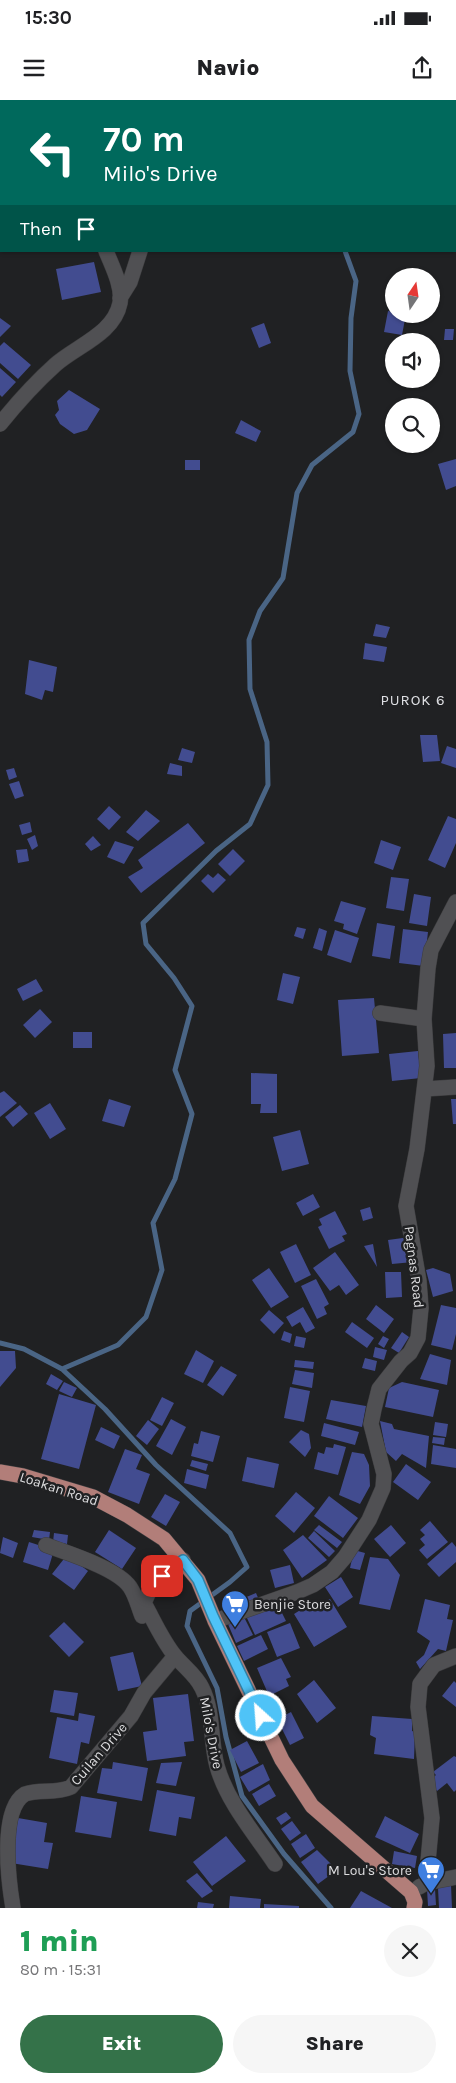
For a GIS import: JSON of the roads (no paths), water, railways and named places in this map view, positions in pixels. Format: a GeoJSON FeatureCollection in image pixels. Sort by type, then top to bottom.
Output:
{"type":"FeatureCollection","features":[{"type":"Feature","properties":{"kind":"main road","name":"Loakan Road"},"geometry":{"type":"LineString","coordinates":[[0,1472],[23,1476],[93,1497],[127,1515],[164,1539],[198,1580],[214,1619],[282,1760],[312,1806],[411,1892]]}},
{"type":"Feature","properties":{"kind":"main road"},"geometry":{"type":"LineString","coordinates":[[411,1892],[415,1902],[414,1908]]}},
{"type":"Feature","properties":{"kind":"street"},"geometry":{"type":"LineString","coordinates":[[0,424],[14,406],[54,366],[107,326],[115,315],[119,291],[106,252]]}},
{"type":"Feature","properties":{"kind":"street"},"geometry":{"type":"LineString","coordinates":[[119,291],[130,282],[140,252]]}},
{"type":"Feature","properties":{"kind":"street","name":"Pagnas Road"},"geometry":{"type":"LineString","coordinates":[[214,1619],[297,1592],[313,1585],[332,1572],[369,1520],[383,1488],[384,1474],[371,1424],[379,1388],[410,1353],[418,1338],[421,1308],[419,1281],[406,1206],[417,1149],[425,1089],[427,1066],[424,1018],[428,968],[431,950],[456,902]]}},
{"type":"Feature","properties":{"kind":"street"},"geometry":{"type":"LineString","coordinates":[[380,1012],[424,1018]]}},
{"type":"Feature","properties":{"kind":"street"},"geometry":{"type":"LineString","coordinates":[[425,1089],[456,1087]]}},
{"type":"Feature","properties":{"kind":"street"},"geometry":{"type":"LineString","coordinates":[[46,1545],[83,1558],[123,1580],[129,1586],[147,1625],[163,1639]]}},
{"type":"Feature","properties":{"kind":"street","name":"Milo's Drive"},"geometry":{"type":"LineString","coordinates":[[183,1560],[151,1587],[144,1603],[163,1639],[176,1656],[194,1674],[202,1687],[210,1715],[216,1764],[222,1784],[275,1864]]}},
{"type":"Feature","properties":{"kind":"street","name":"Cuilan Drive"},"geometry":{"type":"LineString","coordinates":[[13,1908],[2,1847],[4,1820],[9,1806],[23,1795],[36,1791],[62,1791],[71,1787],[131,1716],[144,1692],[176,1656]]}},
{"type":"Feature","properties":{"kind":"street"},"geometry":{"type":"LineString","coordinates":[[426,1883],[432,1818],[418,1707],[420,1684],[434,1665],[456,1656]]}},
{"type":"Feature","properties":{"kind":"street"},"geometry":{"type":"LineString","coordinates":[[411,1892],[426,1883],[456,1877]]}},
{"type":"Feature","properties":{"kind":"waterway"},"geometry":{"type":"LineString","coordinates":[[62,1369],[118,1345],[146,1317],[162,1270],[153,1223],[175,1179],[192,1114],[175,1070],[192,1006],[174,978],[146,944],[143,923],[216,851],[250,824],[268,785],[267,742],[250,689],[249,640],[260,611],[283,578],[297,493],[312,465],[353,432],[359,414],[350,371],[351,318],[356,281],[345,252]]}},
{"type":"Feature","properties":{"kind":"waterway"},"geometry":{"type":"LineString","coordinates":[[0,1343],[24,1349],[62,1369],[105,1409],[156,1465],[230,1533],[247,1567],[190,1611],[187,1626],[217,1688],[226,1737],[242,1796],[284,1854],[331,1908]]}},
{"type":"Feature","properties":{"kind":"place","name":"Benjie Store"},"geometry":{"type":"Point","coordinates":[235,1628]}},
{"type":"Feature","properties":{"kind":"place","name":"M Lou's Store"},"geometry":{"type":"Point","coordinates":[431,1894]}},
{"type":"Feature","properties":{"kind":"district","name":"PUROK 6"},"geometry":{"type":"Point","coordinates":[413,700]}}]}
